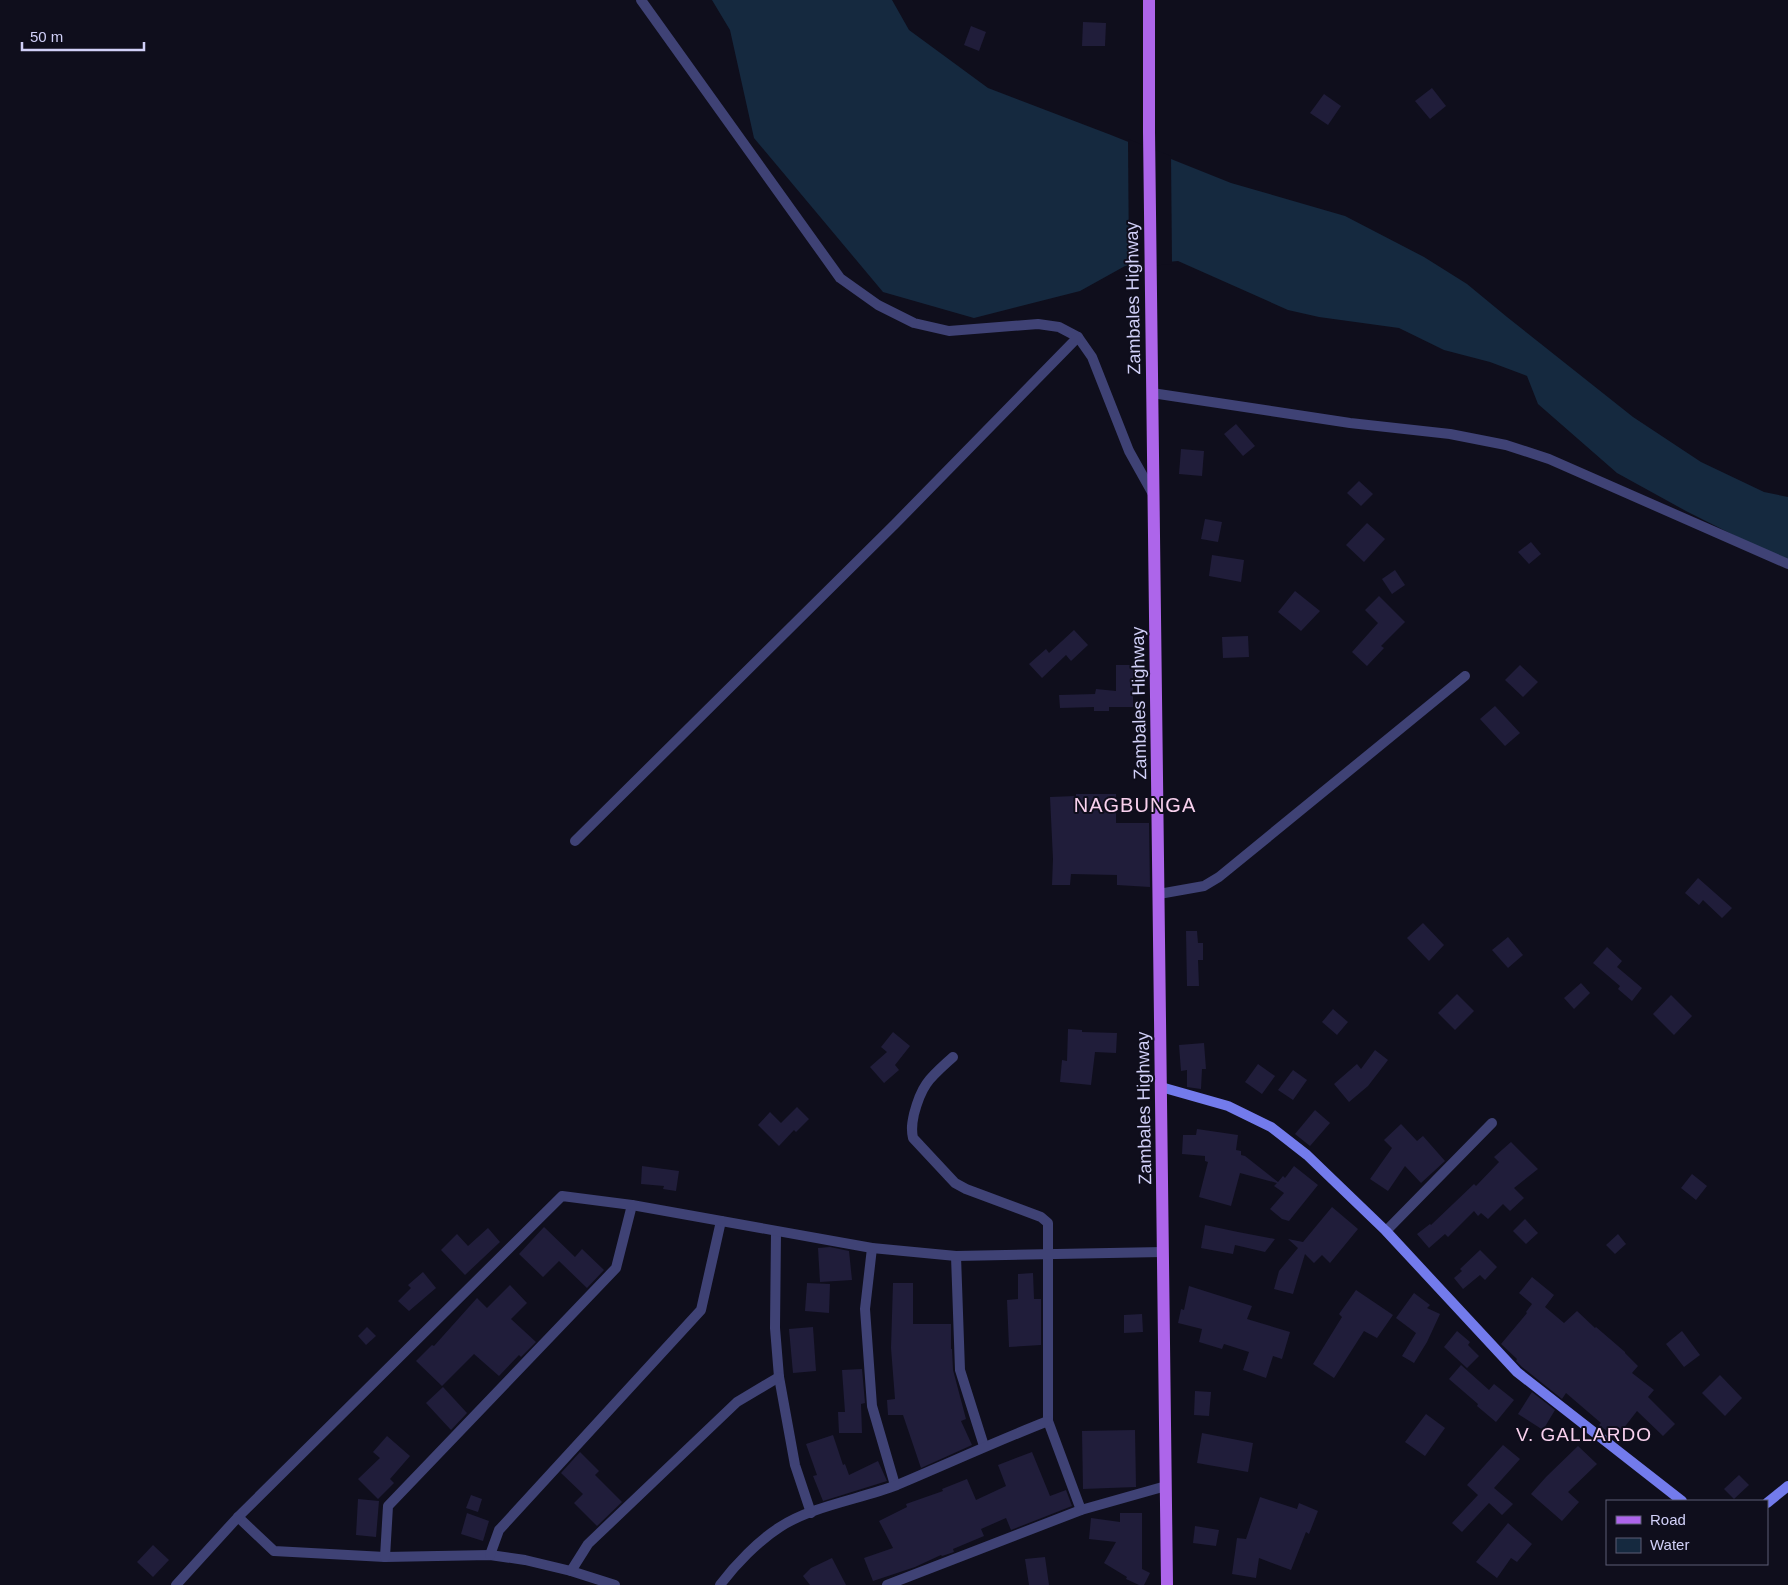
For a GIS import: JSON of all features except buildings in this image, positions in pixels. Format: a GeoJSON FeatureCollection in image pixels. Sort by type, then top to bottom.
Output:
{"type":"FeatureCollection","features":[{"type":"Feature","properties":{"kind":"main road","name":"Zambales Highway"},"geometry":{"type":"LineString","coordinates":[[1149,0],[1153,495],[1167,1585]]}},
{"type":"Feature","properties":{"kind":"street"},"geometry":{"type":"LineString","coordinates":[[641,0],[840,278],[878,305],[914,323],[949,331],[1038,324],[1059,327],[1078,338],[1092,357],[1129,451],[1153,495]]}},
{"type":"Feature","properties":{"kind":"street"},"geometry":{"type":"LineString","coordinates":[[575,841],[895,524],[1078,338]]}},
{"type":"Feature","properties":{"kind":"street"},"geometry":{"type":"LineString","coordinates":[[1152,393],[1350,423],[1450,434],[1506,445],[1549,458],[1788,564]]}},
{"type":"Feature","properties":{"kind":"street"},"geometry":{"type":"LineString","coordinates":[[1159,894],[1204,886],[1219,878],[1465,676]]}},
{"type":"Feature","properties":{"kind":"street"},"geometry":{"type":"LineString","coordinates":[[953,1057],[926,1082],[919,1096],[911,1129],[913,1138],[955,1183],[966,1190],[1045,1220],[1048,1223],[1048,1421],[1081,1510]]}},
{"type":"Feature","properties":{"kind":"street"},"geometry":{"type":"LineString","coordinates":[[1161,1087],[1228,1106],[1271,1127],[1307,1155],[1386,1231],[1517,1372],[1681,1500]]}},
{"type":"Feature","properties":{"kind":"street"},"geometry":{"type":"LineString","coordinates":[[1386,1231],[1492,1123]]}},
{"type":"Feature","properties":{"kind":"street"},"geometry":{"type":"LineString","coordinates":[[176,1585],[238,1517],[562,1196],[632,1205],[872,1248],[956,1256],[1163,1252]]}},
{"type":"Feature","properties":{"kind":"street"},"geometry":{"type":"LineString","coordinates":[[385,1557],[388,1506],[616,1268],[632,1205]]}},
{"type":"Feature","properties":{"kind":"street"},"geometry":{"type":"LineString","coordinates":[[490,1555],[499,1530],[701,1310],[721,1221]]}},
{"type":"Feature","properties":{"kind":"street"},"geometry":{"type":"LineString","coordinates":[[776,1232],[775,1320],[779,1377],[795,1465],[811,1513]]}},
{"type":"Feature","properties":{"kind":"street"},"geometry":{"type":"LineString","coordinates":[[872,1248],[865,1309],[872,1406],[896,1485]]}},
{"type":"Feature","properties":{"kind":"street"},"geometry":{"type":"LineString","coordinates":[[956,1256],[960,1370],[984,1446]]}},
{"type":"Feature","properties":{"kind":"street"},"geometry":{"type":"LineString","coordinates":[[571,1571],[588,1544],[737,1402],[779,1377]]}},
{"type":"Feature","properties":{"kind":"street"},"geometry":{"type":"LineString","coordinates":[[720,1585],[735,1564],[780,1527],[811,1513],[896,1485],[984,1446],[1048,1421]]}},
{"type":"Feature","properties":{"kind":"street"},"geometry":{"type":"LineString","coordinates":[[887,1585],[1081,1510],[1166,1486]]}},
{"type":"Feature","properties":{"kind":"street"},"geometry":{"type":"LineString","coordinates":[[1768,1502],[1788,1486]]}},
{"type":"Feature","properties":{"kind":"street"},"geometry":{"type":"LineString","coordinates":[[238,1517],[274,1551],[385,1557],[490,1555],[526,1560],[571,1571],[615,1585]]}},
{"type":"Feature","properties":{"kind":"water"},"geometry":{"type":"Polygon","coordinates":[[[712,0],[892,0],[909,30],[988,88],[1231,183],[1345,216],[1424,257],[1467,284],[1633,417],[1701,462],[1764,492],[1788,497],[1788,559],[1777,557],[1686,511],[1617,473],[1538,404],[1527,376],[1490,362],[1444,350],[1399,328],[1319,317],[1288,310],[1178,261],[1125,266],[1080,291],[974,318],[883,292],[754,138],[730,30],[712,0]]]}},
{"type":"Feature","properties":{"kind":"pier"},"geometry":{"type":"Polygon","coordinates":[[[1128,139],[1171,156],[1172,264],[1129,268],[1128,139]]]}},
{"type":"Feature","properties":{"kind":"district","name":"NAGBUNGA"},"geometry":{"type":"Point","coordinates":[1135,805]}},
{"type":"Feature","properties":{"kind":"district","name":"V. GALLARDO"},"geometry":{"type":"Point","coordinates":[1584,1434]}}]}
